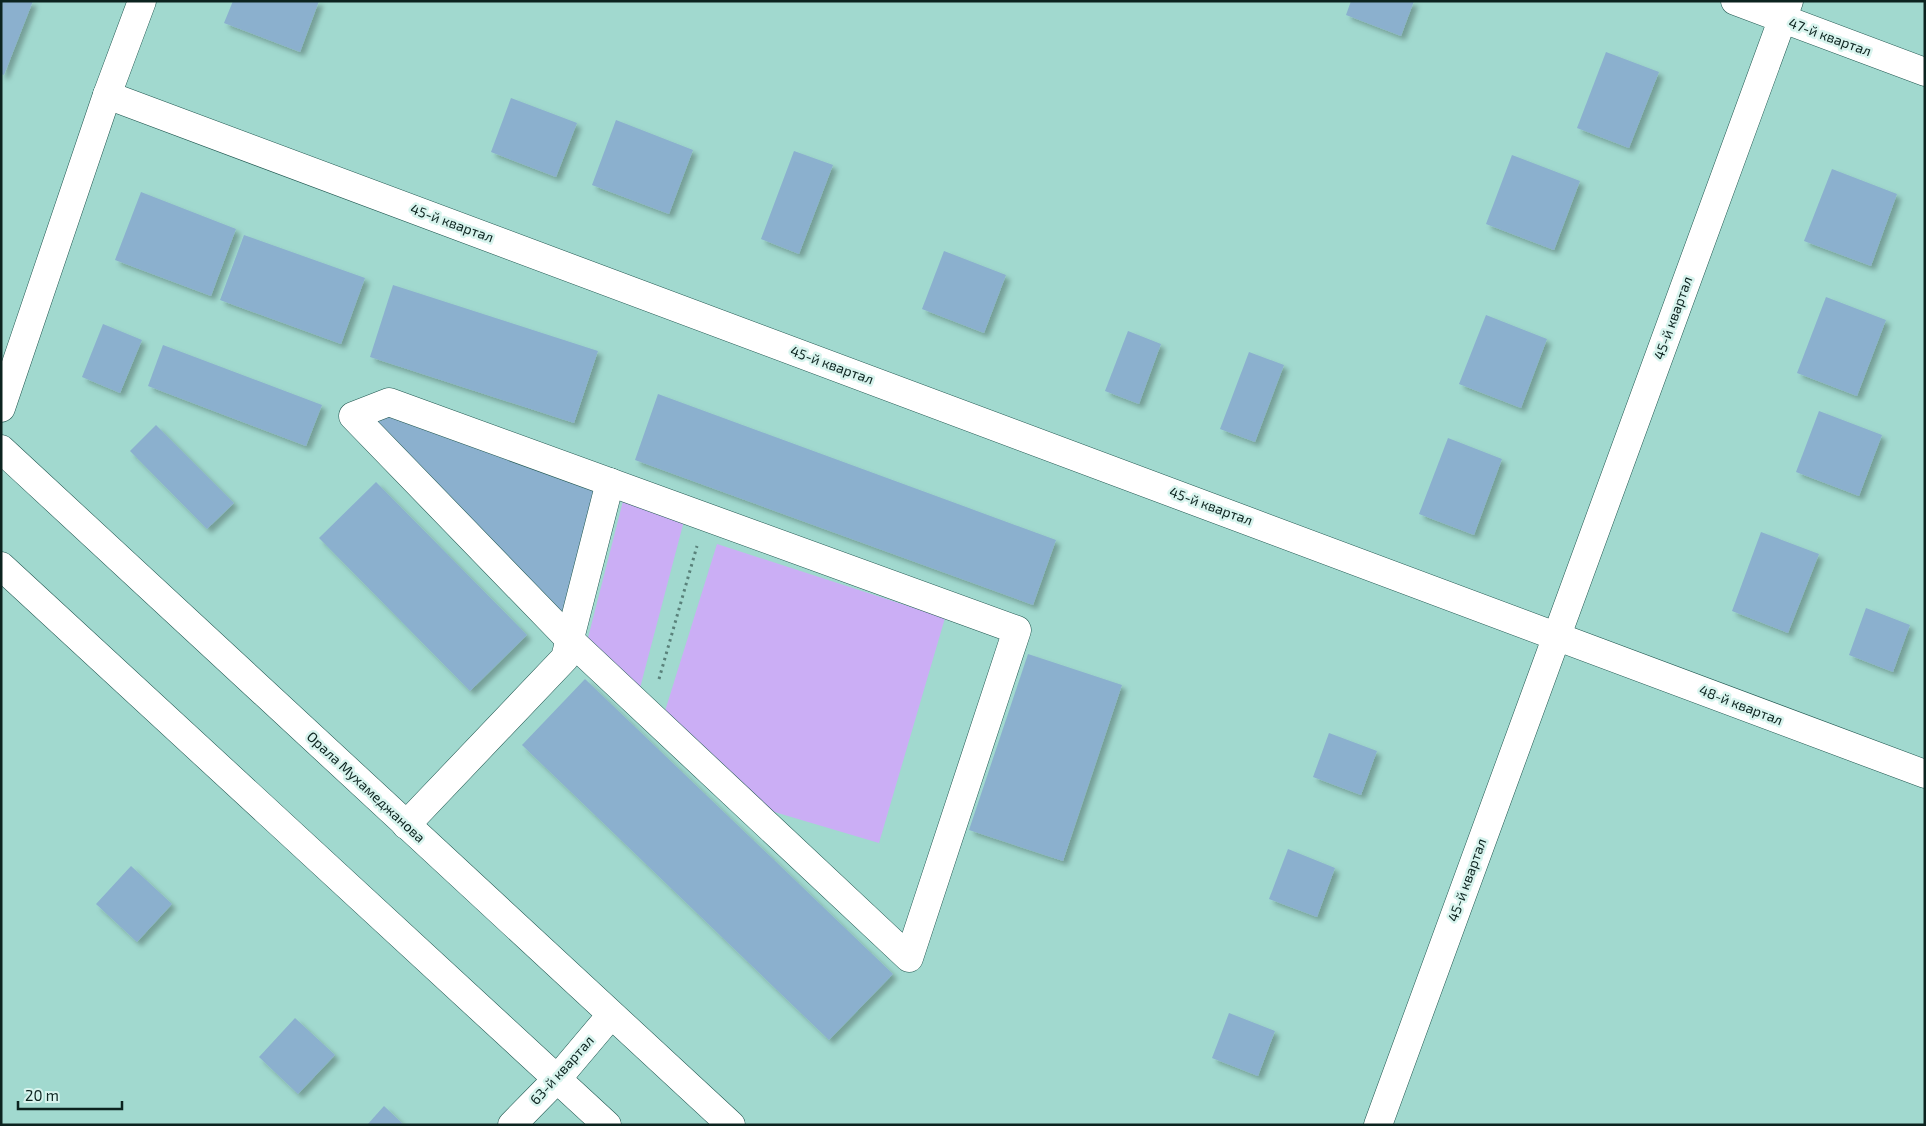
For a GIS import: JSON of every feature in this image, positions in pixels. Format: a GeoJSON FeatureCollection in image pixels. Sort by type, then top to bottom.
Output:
{"type":"FeatureCollection","features":[{"type":"Feature","properties":{"kind":"street"},"geometry":{"type":"LineString","coordinates":[[1,408],[107,94],[142,1]]}},
{"type":"Feature","properties":{"kind":"street","name":"47-й квартал"},"geometry":{"type":"LineString","coordinates":[[1735,1],[1786,10],[1925,72]]}},
{"type":"Feature","properties":{"kind":"street","name":"45-й квартал"},"geometry":{"type":"LineString","coordinates":[[1378,1125],[1786,10]]}},
{"type":"Feature","properties":{"kind":"street","name":"45-й квартал"},"geometry":{"type":"LineString","coordinates":[[107,94],[1556,635]]}},
{"type":"Feature","properties":{"kind":"street"},"geometry":{"type":"LineString","coordinates":[[389,402],[610,482],[1017,630],[909,958],[570,640],[353,416],[389,402]]}},
{"type":"Feature","properties":{"kind":"street","name":"Орала Мухамеджанова"},"geometry":{"type":"LineString","coordinates":[[1,449],[731,1125]]}},
{"type":"Feature","properties":{"kind":"street"},"geometry":{"type":"LineString","coordinates":[[406,825],[565,658],[610,482]]}},
{"type":"Feature","properties":{"kind":"street"},"geometry":{"type":"LineString","coordinates":[[1,566],[607,1125]]}},
{"type":"Feature","properties":{"kind":"street","name":"48-й квартал"},"geometry":{"type":"LineString","coordinates":[[1556,635],[1925,774]]}},
{"type":"Feature","properties":{"kind":"street","name":"63-й квартал"},"geometry":{"type":"LineString","coordinates":[[512,1125],[557,1078],[611,1015]]}},
{"type":"Feature","properties":{"kind":"path"},"geometry":{"type":"LineString","coordinates":[[649,714],[705,517]]}},
{"type":"Feature","properties":{"kind":"shaded area"},"geometry":{"type":"Polygon","coordinates":[[[623,501],[685,517],[640,688],[588,638],[623,501]]]}},
{"type":"Feature","properties":{"kind":"shaded area"},"geometry":{"type":"Polygon","coordinates":[[[717,544],[945,618],[879,843],[771,811],[665,711],[717,544]]]}},
{"type":"Feature","properties":{"kind":"building"},"geometry":{"type":"Polygon","coordinates":[[[1,1],[33,1],[4,75],[1,74],[1,1]]]}},
{"type":"Feature","properties":{"kind":"building"},"geometry":{"type":"Polygon","coordinates":[[[233,1],[319,1],[300,52],[224,23],[233,1]]]}},
{"type":"Feature","properties":{"kind":"building"},"geometry":{"type":"Polygon","coordinates":[[[1351,1],[1414,1],[1401,36],[1346,15],[1351,1]]]}},
{"type":"Feature","properties":{"kind":"building"},"geometry":{"type":"Polygon","coordinates":[[[1606,52],[1659,72],[1629,148],[1577,128],[1606,52]]]}},
{"type":"Feature","properties":{"kind":"building"},"geometry":{"type":"Polygon","coordinates":[[[511,98],[577,123],[556,177],[491,152],[511,98]]]}},
{"type":"Feature","properties":{"kind":"building"},"geometry":{"type":"Polygon","coordinates":[[[616,120],[693,150],[669,214],[592,185],[616,120]]]}},
{"type":"Feature","properties":{"kind":"building"},"geometry":{"type":"Polygon","coordinates":[[[794,151],[833,165],[799,254],[761,239],[794,151]]]}},
{"type":"Feature","properties":{"kind":"building"},"geometry":{"type":"Polygon","coordinates":[[[1512,155],[1580,181],[1554,250],[1486,224],[1512,155]]]}},
{"type":"Feature","properties":{"kind":"building"},"geometry":{"type":"Polygon","coordinates":[[[1832,169],[1897,194],[1871,266],[1804,241],[1832,169]]]}},
{"type":"Feature","properties":{"kind":"building"},"geometry":{"type":"Polygon","coordinates":[[[141,192],[236,229],[211,296],[115,260],[141,192]]]}},
{"type":"Feature","properties":{"kind":"building"},"geometry":{"type":"Polygon","coordinates":[[[244,235],[365,278],[341,344],[220,300],[244,235]]]}},
{"type":"Feature","properties":{"kind":"building"},"geometry":{"type":"Polygon","coordinates":[[[944,251],[1006,275],[984,333],[922,309],[944,251]]]}},
{"type":"Feature","properties":{"kind":"building"},"geometry":{"type":"Polygon","coordinates":[[[393,285],[598,351],[574,423],[370,357],[393,285]]]}},
{"type":"Feature","properties":{"kind":"building"},"geometry":{"type":"Polygon","coordinates":[[[1826,297],[1886,320],[1857,396],[1797,373],[1826,297]]]}},
{"type":"Feature","properties":{"kind":"building"},"geometry":{"type":"Polygon","coordinates":[[[1486,315],[1547,339],[1521,408],[1459,384],[1486,315]]]}},
{"type":"Feature","properties":{"kind":"building"},"geometry":{"type":"Polygon","coordinates":[[[103,324],[142,340],[120,393],[82,377],[103,324]]]}},
{"type":"Feature","properties":{"kind":"building"},"geometry":{"type":"Polygon","coordinates":[[[1128,331],[1161,344],[1139,404],[1105,391],[1128,331]]]}},
{"type":"Feature","properties":{"kind":"building"},"geometry":{"type":"Polygon","coordinates":[[[163,345],[322,405],[306,446],[148,386],[163,345]]]}},
{"type":"Feature","properties":{"kind":"building"},"geometry":{"type":"Polygon","coordinates":[[[1249,352],[1284,365],[1255,442],[1220,429],[1249,352]]]}},
{"type":"Feature","properties":{"kind":"building"},"geometry":{"type":"Polygon","coordinates":[[[658,394],[1056,540],[1033,605],[635,460],[658,394]]]}},
{"type":"Feature","properties":{"kind":"building"},"geometry":{"type":"Polygon","coordinates":[[[1819,411],[1882,435],[1859,496],[1796,472],[1819,411]]]}},
{"type":"Feature","properties":{"kind":"building"},"geometry":{"type":"Polygon","coordinates":[[[394,414],[596,487],[567,623],[372,420],[394,414]]]}},
{"type":"Feature","properties":{"kind":"building"},"geometry":{"type":"Polygon","coordinates":[[[156,425],[234,503],[207,529],[130,451],[156,425]]]}},
{"type":"Feature","properties":{"kind":"building"},"geometry":{"type":"Polygon","coordinates":[[[1448,438],[1502,459],[1474,535],[1419,514],[1448,438]]]}},
{"type":"Feature","properties":{"kind":"building"},"geometry":{"type":"Polygon","coordinates":[[[376,482],[527,635],[470,691],[319,538],[376,482]]]}},
{"type":"Feature","properties":{"kind":"building"},"geometry":{"type":"Polygon","coordinates":[[[1761,532],[1819,554],[1788,633],[1732,611],[1761,532]]]}},
{"type":"Feature","properties":{"kind":"building"},"geometry":{"type":"Polygon","coordinates":[[[1866,608],[1910,625],[1893,672],[1849,655],[1866,608]]]}},
{"type":"Feature","properties":{"kind":"building"},"geometry":{"type":"Polygon","coordinates":[[[1028,654],[1122,685],[1063,861],[969,830],[1028,654]]]}},
{"type":"Feature","properties":{"kind":"building"},"geometry":{"type":"Polygon","coordinates":[[[585,679],[893,974],[829,1040],[522,745],[585,679]]]}},
{"type":"Feature","properties":{"kind":"building"},"geometry":{"type":"Polygon","coordinates":[[[1329,733],[1377,751],[1361,795],[1313,777],[1329,733]]]}},
{"type":"Feature","properties":{"kind":"building"},"geometry":{"type":"Polygon","coordinates":[[[1288,849],[1335,868],[1317,917],[1269,899],[1288,849]]]}},
{"type":"Feature","properties":{"kind":"building"},"geometry":{"type":"Polygon","coordinates":[[[131,866],[172,904],[137,942],[96,904],[131,866]]]}},
{"type":"Feature","properties":{"kind":"building"},"geometry":{"type":"Polygon","coordinates":[[[1229,1013],[1275,1031],[1258,1076],[1212,1058],[1229,1013]]]}},
{"type":"Feature","properties":{"kind":"building"},"geometry":{"type":"Polygon","coordinates":[[[295,1018],[335,1055],[298,1094],[259,1057],[295,1018]]]}},
{"type":"Feature","properties":{"kind":"building"},"geometry":{"type":"Polygon","coordinates":[[[384,1106],[404,1125],[367,1125],[384,1106]]]}}]}
